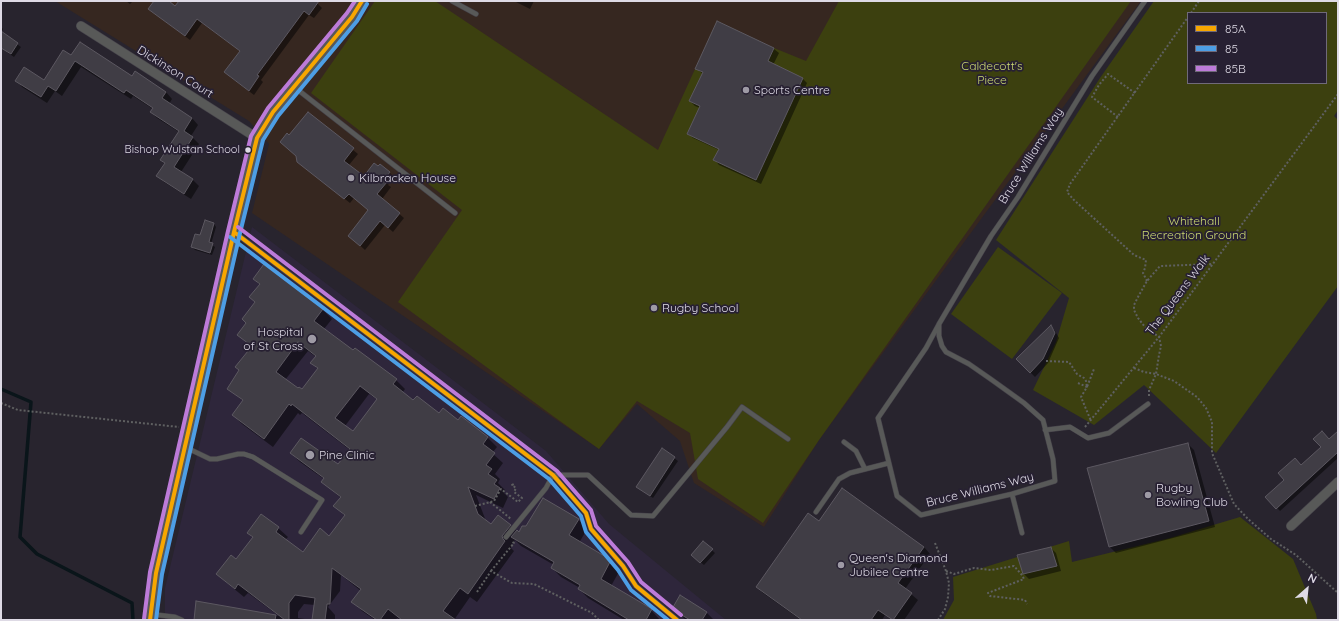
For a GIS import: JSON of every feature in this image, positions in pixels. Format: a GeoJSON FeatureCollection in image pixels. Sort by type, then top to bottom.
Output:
{"type":"FeatureCollection","features":[{"type":"Feature","properties":{"kind":"street"},"geometry":{"type":"LineString","coordinates":[[150,617],[156,572],[188,428],[257,138],[273,112],[293,86],[352,17],[362,1]]}},
{"type":"Feature","properties":{"kind":"street","name":"Dickinson Court"},"geometry":{"type":"LineString","coordinates":[[81,26],[257,138]]}},
{"type":"Feature","properties":{"kind":"street"},"geometry":{"type":"LineString","coordinates":[[1291,526],[1338,482]]}},
{"type":"Feature","properties":{"kind":"lane"},"geometry":{"type":"LineString","coordinates":[[452,1],[476,14]]}},
{"type":"Feature","properties":{"kind":"lane","name":"Bruce Williams Way"},"geometry":{"type":"LineString","coordinates":[[939,324],[939,336],[942,346],[946,352],[969,364],[1024,403],[1043,420],[1053,459],[1055,481],[1012,494],[922,515],[897,496],[878,418],[926,348],[939,324],[994,231],[1018,197],[1091,78],[1145,1]]}},
{"type":"Feature","properties":{"kind":"lane"},"geometry":{"type":"LineString","coordinates":[[293,86],[455,213]]}},
{"type":"Feature","properties":{"kind":"lane"},"geometry":{"type":"LineString","coordinates":[[234,232],[553,475],[586,513],[591,529],[623,566],[636,586],[674,619]]}},
{"type":"Feature","properties":{"kind":"lane"},"geometry":{"type":"LineString","coordinates":[[1045,430],[1070,427],[1088,438],[1110,433],[1148,404]]}},
{"type":"Feature","properties":{"kind":"lane"},"geometry":{"type":"LineString","coordinates":[[553,475],[588,475],[631,515],[653,516],[742,407],[788,439]]}},
{"type":"Feature","properties":{"kind":"lane"},"geometry":{"type":"LineString","coordinates":[[844,442],[856,451],[865,469]]}},
{"type":"Feature","properties":{"kind":"lane"},"geometry":{"type":"LineString","coordinates":[[185,447],[210,459],[217,459],[238,454],[253,457],[322,500],[301,532]]}},
{"type":"Feature","properties":{"kind":"lane"},"geometry":{"type":"LineString","coordinates":[[816,512],[839,479],[850,473],[889,463]]}},
{"type":"Feature","properties":{"kind":"lane"},"geometry":{"type":"LineString","coordinates":[[506,537],[546,488],[553,475]]}},
{"type":"Feature","properties":{"kind":"lane"},"geometry":{"type":"LineString","coordinates":[[1012,494],[1022,533]]}},
{"type":"Feature","properties":{"kind":"lane"},"geometry":{"type":"LineString","coordinates":[[150,617],[175,617],[182,620]]}},
{"type":"Feature","properties":{"kind":"path"},"geometry":{"type":"LineString","coordinates":[[1192,12],[1199,1]]}},
{"type":"Feature","properties":{"kind":"path"},"geometry":{"type":"LineString","coordinates":[[1147,281],[1143,274],[1146,260],[1134,255],[1067,192],[1070,184],[1187,18]]}},
{"type":"Feature","properties":{"kind":"path"},"geometry":{"type":"LineString","coordinates":[[1118,117],[1092,97],[1099,85],[1108,74],[1135,93]]}},
{"type":"Feature","properties":{"kind":"path","name":"The Queens Walk"},"geometry":{"type":"LineString","coordinates":[[1085,426],[1091,421],[1159,336],[1338,94]]}},
{"type":"Feature","properties":{"kind":"path"},"geometry":{"type":"LineString","coordinates":[[1149,390],[1156,374],[1162,346],[1159,336],[1145,327],[1138,318],[1134,310],[1136,301],[1147,281],[1160,266],[1213,264]]}},
{"type":"Feature","properties":{"kind":"path"},"geometry":{"type":"LineString","coordinates":[[1046,361],[1069,362],[1077,374],[1084,378],[1087,387]]}},
{"type":"Feature","properties":{"kind":"path"},"geometry":{"type":"LineString","coordinates":[[1134,368],[1144,372],[1156,374],[1174,382],[1196,397],[1206,408],[1212,422],[1212,453],[1234,504],[1248,519],[1296,555],[1338,593]]}},
{"type":"Feature","properties":{"kind":"path"},"geometry":{"type":"LineString","coordinates":[[1091,421],[1081,397],[1087,387],[1094,369]]}},
{"type":"Feature","properties":{"kind":"path"},"geometry":{"type":"LineString","coordinates":[[1078,383],[1087,387]]}},
{"type":"Feature","properties":{"kind":"path"},"geometry":{"type":"LineString","coordinates":[[1,403],[18,410],[188,428]]}},
{"type":"Feature","properties":{"kind":"path"},"geometry":{"type":"LineString","coordinates":[[475,506],[494,501],[501,489],[518,502],[522,498],[514,492],[516,488],[512,485],[514,484]]}},
{"type":"Feature","properties":{"kind":"path"},"geometry":{"type":"LineString","coordinates":[[490,502],[517,524]]}},
{"type":"Feature","properties":{"kind":"path"},"geometry":{"type":"LineString","coordinates":[[477,592],[514,543],[506,537]]}},
{"type":"Feature","properties":{"kind":"path"},"geometry":{"type":"LineString","coordinates":[[935,543],[949,583],[945,609],[938,620]]}},
{"type":"Feature","properties":{"kind":"path"},"geometry":{"type":"LineString","coordinates":[[946,571],[954,574],[974,568],[991,570],[1014,566],[1022,575],[1024,580],[988,593],[990,596],[1025,600],[1027,604]]}},
{"type":"Feature","properties":{"kind":"path"},"geometry":{"type":"LineString","coordinates":[[491,572],[512,582],[534,584],[592,613],[599,620]]}},
{"type":"Feature","properties":{"kind":"shaded area","name":"Rugby School"},"geometry":{"type":"Polygon","coordinates":[[[55,1],[1141,1],[819,440],[764,527],[694,483],[680,441],[637,404],[599,449],[252,213],[269,144],[249,121],[55,1]]]}},
{"type":"Feature","properties":{"kind":"shaded area","name":"Hospital of St Cross"},"geometry":{"type":"Polygon","coordinates":[[[252,227],[546,451],[609,524],[726,620],[165,620],[165,588],[252,227]]]}},
{"type":"Feature","properties":{"kind":"green space","name":"Rugby School"},"geometry":{"type":"Polygon","coordinates":[[[375,1],[435,1],[658,150],[717,21],[774,48],[806,61],[839,1],[1131,1],[819,440],[763,523],[698,479],[690,433],[637,401],[599,449],[398,302],[462,210],[311,93],[375,1]]]}},
{"type":"Feature","properties":{"kind":"green space","name":"Whitehall Recreation Ground"},"geometry":{"type":"Polygon","coordinates":[[[1154,1],[1338,1],[1338,110],[1334,116],[1338,120],[1338,286],[1216,453],[1144,385],[1094,425],[1033,390],[1056,342],[1069,298],[996,240],[1100,78],[1154,1]]]}},
{"type":"Feature","properties":{"kind":"green space"},"geometry":{"type":"Polygon","coordinates":[[[998,247],[1062,293],[1012,359],[951,314],[998,247]]]}},
{"type":"Feature","properties":{"kind":"green space"},"geometry":{"type":"Polygon","coordinates":[[[1240,517],[1293,559],[1316,614],[1317,620],[943,620],[954,600],[953,577],[1069,541],[1072,562],[1170,538],[1240,517]]]}},
{"type":"Feature","properties":{"kind":"building"},"geometry":{"type":"Polygon","coordinates":[[[154,1],[169,1],[175,6],[179,1],[319,1],[309,15],[304,11],[257,75],[259,76],[249,91],[224,72],[240,51],[197,19],[185,36],[148,9],[154,1]]]}},
{"type":"Feature","properties":{"kind":"building","name":"Sports Centre"},"geometry":{"type":"Polygon","coordinates":[[[717,21],[774,48],[768,61],[803,78],[756,180],[713,160],[719,149],[687,134],[700,106],[689,101],[703,72],[695,69],[717,21]]]}},
{"type":"Feature","properties":{"kind":"building"},"geometry":{"type":"Polygon","coordinates":[[[1,31],[18,43],[11,54],[1,48],[1,31]]]}},
{"type":"Feature","properties":{"kind":"building"},"geometry":{"type":"Polygon","coordinates":[[[80,42],[132,76],[135,71],[166,92],[162,98],[192,118],[184,131],[193,137],[174,167],[193,179],[184,194],[156,176],[165,163],[160,160],[179,131],[150,112],[153,108],[126,90],[124,93],[75,61],[56,91],[48,86],[41,97],[15,81],[24,67],[44,80],[63,50],[71,55],[80,42]]]}},
{"type":"Feature","properties":{"kind":"building","name":"Kilbracken House"},"geometry":{"type":"Polygon","coordinates":[[[308,112],[354,148],[344,161],[364,176],[374,163],[378,166],[380,164],[390,172],[384,180],[387,182],[377,194],[400,213],[388,228],[380,221],[360,246],[348,236],[368,210],[349,194],[344,199],[297,162],[296,156],[280,142],[287,133],[289,135],[308,112]]]}},
{"type":"Feature","properties":{"kind":"building"},"geometry":{"type":"Polygon","coordinates":[[[205,220],[214,223],[209,242],[213,243],[210,253],[191,247],[195,234],[200,235],[205,220]]]}},
{"type":"Feature","properties":{"kind":"building"},"geometry":{"type":"Polygon","coordinates":[[[264,264],[323,309],[314,321],[353,350],[355,348],[397,379],[393,384],[413,400],[417,396],[439,413],[443,408],[458,420],[461,416],[488,437],[483,444],[495,453],[486,465],[492,469],[488,474],[497,480],[494,484],[500,488],[494,499],[468,487],[478,514],[491,524],[498,515],[511,525],[502,536],[505,541],[468,594],[460,588],[443,611],[456,620],[402,620],[388,609],[380,620],[377,620],[351,602],[361,589],[332,568],[330,604],[327,604],[325,620],[312,620],[315,598],[295,595],[289,603],[289,620],[285,620],[238,584],[235,589],[216,574],[231,555],[236,559],[253,537],[247,533],[261,514],[279,527],[276,532],[303,552],[320,528],[329,536],[345,515],[333,506],[341,497],[321,482],[324,478],[290,453],[301,438],[338,464],[350,449],[292,404],[291,406],[289,404],[264,439],[232,415],[243,400],[227,389],[239,370],[235,367],[248,351],[245,349],[249,344],[237,335],[246,323],[242,319],[255,302],[249,297],[260,284],[253,279],[264,264]],[[298,342],[276,372],[298,388],[299,387],[302,389],[318,368],[310,363],[316,356],[298,342]],[[360,386],[335,418],[353,431],[377,399],[360,386]]]}},
{"type":"Feature","properties":{"kind":"building"},"geometry":{"type":"Polygon","coordinates":[[[1051,325],[1055,333],[1043,359],[1030,373],[1016,359],[1051,325]]]}},
{"type":"Feature","properties":{"kind":"building"},"geometry":{"type":"Polygon","coordinates":[[[1322,431],[1329,439],[1338,431],[1338,452],[1276,509],[1265,497],[1284,480],[1278,473],[1295,458],[1301,465],[1321,447],[1313,439],[1322,431]]]}},
{"type":"Feature","properties":{"kind":"building","name":"Rugby Bowling Club"},"geometry":{"type":"Polygon","coordinates":[[[1188,443],[1209,521],[1109,547],[1087,468],[1188,443]]]}},
{"type":"Feature","properties":{"kind":"building"},"geometry":{"type":"Polygon","coordinates":[[[662,448],[675,457],[650,496],[636,487],[662,448]]]}},
{"type":"Feature","properties":{"kind":"building","name":"Queen's Diamond Jubilee Centre"},"geometry":{"type":"Polygon","coordinates":[[[842,488],[924,547],[898,583],[912,593],[893,620],[878,610],[871,620],[802,620],[756,587],[808,513],[819,521],[842,488]]]}},
{"type":"Feature","properties":{"kind":"building"},"geometry":{"type":"Polygon","coordinates":[[[543,498],[579,519],[569,535],[611,560],[601,579],[652,609],[646,620],[629,620],[578,589],[580,585],[551,568],[554,562],[511,537],[517,530],[519,532],[522,526],[526,526],[543,498]]]}},
{"type":"Feature","properties":{"kind":"building"},"geometry":{"type":"Polygon","coordinates":[[[703,541],[713,549],[700,563],[691,555],[703,541]]]}},
{"type":"Feature","properties":{"kind":"building"},"geometry":{"type":"Polygon","coordinates":[[[1051,547],[1057,566],[1023,574],[1017,555],[1051,547]]]}},
{"type":"Feature","properties":{"kind":"building"},"geometry":{"type":"Polygon","coordinates":[[[680,595],[707,612],[702,620],[690,620],[672,609],[680,595]]]}},
{"type":"Feature","properties":{"kind":"building"},"geometry":{"type":"Polygon","coordinates":[[[196,601],[276,615],[275,620],[194,620],[196,601]]]}},
{"type":"Feature","properties":{"kind":"waterway"},"geometry":{"type":"LineString","coordinates":[[1,389],[31,402],[20,537],[37,554],[132,603],[133,620]]}},
{"type":"Feature","properties":{"kind":"transit line","name":"85B"},"geometry":{"type":"LineString","coordinates":[[144,619],[150,572],[251,136],[268,108],[347,13],[355,1]]}},
{"type":"Feature","properties":{"kind":"transit line","name":"85A"},"geometry":{"type":"LineString","coordinates":[[150,620],[156,573],[257,138],[273,112],[352,17],[362,1]]}},
{"type":"Feature","properties":{"kind":"transit line","name":"85"},"geometry":{"type":"LineString","coordinates":[[156,620],[162,574],[240,233],[263,140],[278,116],[357,21],[367,4]]}},
{"type":"Feature","properties":{"kind":"transit line","name":"85B"},"geometry":{"type":"LineString","coordinates":[[238,227],[557,471],[591,510],[596,526],[628,562],[641,582],[681,615]]}},
{"type":"Feature","properties":{"kind":"transit line","name":"85A"},"geometry":{"type":"LineString","coordinates":[[234,232],[553,475],[586,513],[591,529],[623,566],[636,586],[677,620]]}},
{"type":"Feature","properties":{"kind":"transit line","name":"85"},"geometry":{"type":"LineString","coordinates":[[230,237],[549,479],[581,516],[586,532],[618,570],[631,590],[668,620]]}},
{"type":"Feature","properties":{"kind":"place","name":"Sports Centre"},"geometry":{"type":"Point","coordinates":[746,90]}},
{"type":"Feature","properties":{"kind":"place","name":"Bishop Wulstan School"},"geometry":{"type":"Point","coordinates":[248,150]}},
{"type":"Feature","properties":{"kind":"place","name":"Kilbracken House"},"geometry":{"type":"Point","coordinates":[351,178]}},
{"type":"Feature","properties":{"kind":"place","name":"Rugby School"},"geometry":{"type":"Point","coordinates":[654,308]}},
{"type":"Feature","properties":{"kind":"place","name":"Hospital of St Cross"},"geometry":{"type":"Point","coordinates":[312,339]}},
{"type":"Feature","properties":{"kind":"place","name":"Pine Clinic"},"geometry":{"type":"Point","coordinates":[310,455]}},
{"type":"Feature","properties":{"kind":"place","name":"Rugby Bowling Club"},"geometry":{"type":"Point","coordinates":[1148,495]}},
{"type":"Feature","properties":{"kind":"place","name":"Queen's Diamond Jubilee Centre"},"geometry":{"type":"Point","coordinates":[841,565]}},
{"type":"Feature","properties":{"kind":"park label","name":"Caldecott's Piece"},"geometry":{"type":"Point","coordinates":[992,73]}}]}
